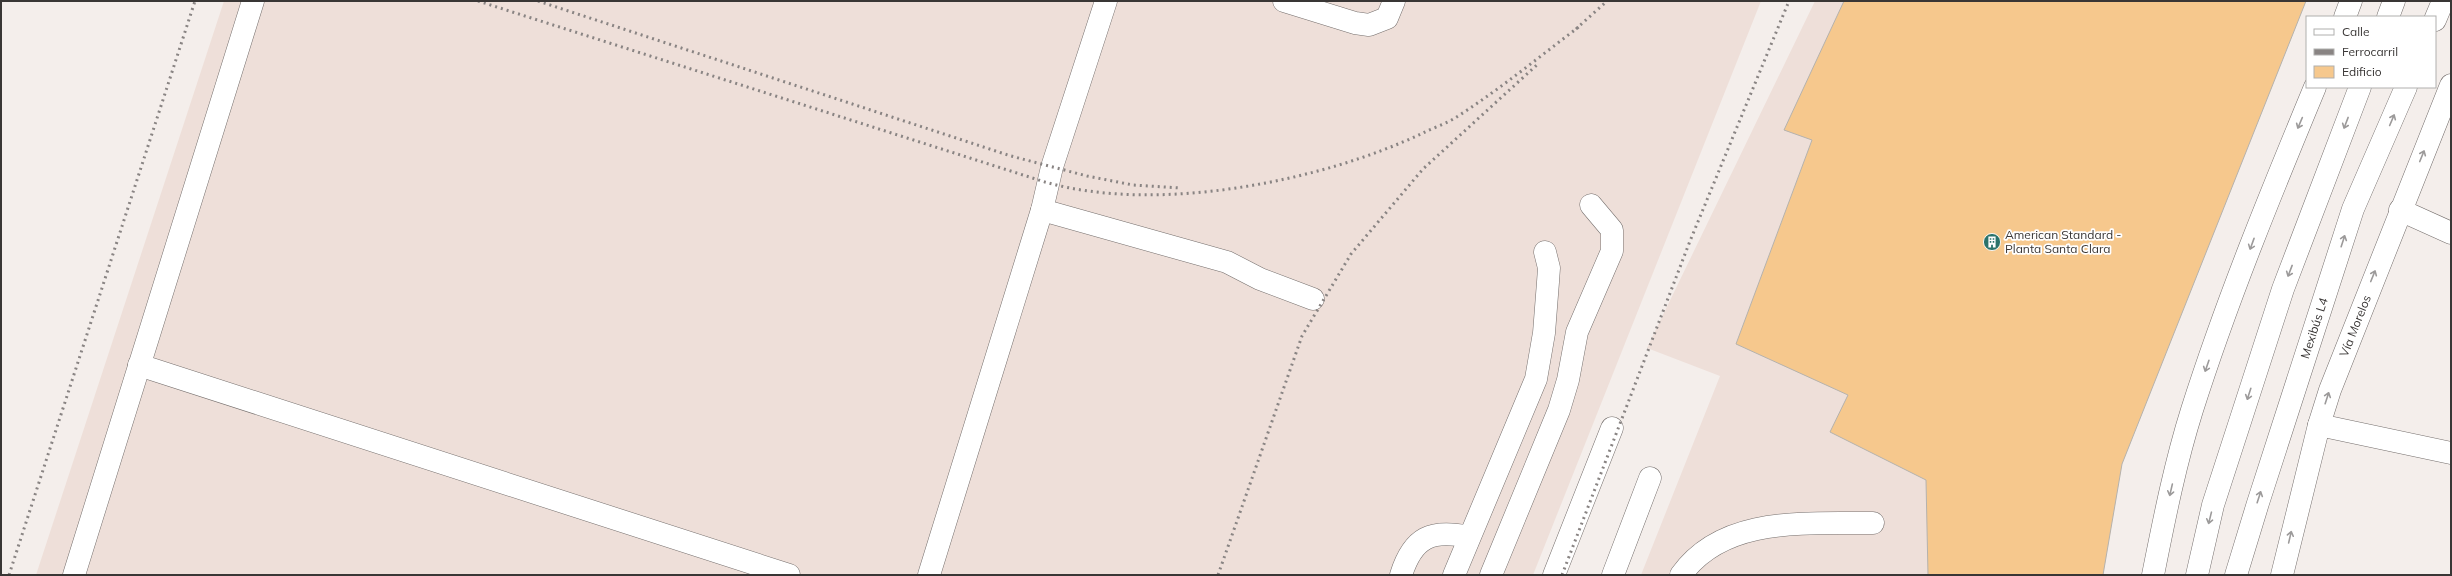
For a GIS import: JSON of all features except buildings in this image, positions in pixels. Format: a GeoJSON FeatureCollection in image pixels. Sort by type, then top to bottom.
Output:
{"type":"FeatureCollection","features":[{"type":"Feature","properties":{"kind":"main road"},"geometry":{"type":"LineString","coordinates":[[74,575],[253,1]]}},
{"type":"Feature","properties":{"kind":"main road"},"geometry":{"type":"LineString","coordinates":[[929,575],[1042,210],[1052,167],[1106,1]]}},
{"type":"Feature","properties":{"kind":"main road"},"geometry":{"type":"LineString","coordinates":[[1284,1],[1355,23],[1369,25],[1387,18],[1394,1]]}},
{"type":"Feature","properties":{"kind":"main road"},"geometry":{"type":"LineString","coordinates":[[2345,16],[2351,1]]}},
{"type":"Feature","properties":{"kind":"main road"},"geometry":{"type":"LineString","coordinates":[[2388,16],[2394,1]]}},
{"type":"Feature","properties":{"kind":"main road"},"geometry":{"type":"LineString","coordinates":[[2436,18],[2443,1]]}},
{"type":"Feature","properties":{"kind":"main road","name":"Vía Morelos"},"geometry":{"type":"LineString","coordinates":[[2282,575],[2319,425],[2350,336],[2451,85]]}},
{"type":"Feature","properties":{"kind":"main road"},"geometry":{"type":"LineString","coordinates":[[2153,575],[2172,484],[2192,411],[2266,205],[2315,88]]}},
{"type":"Feature","properties":{"kind":"main road"},"geometry":{"type":"LineString","coordinates":[[2197,575],[2213,505],[2283,289],[2360,88]]}},
{"type":"Feature","properties":{"kind":"main road","name":"Mexibús L4"},"geometry":{"type":"LineString","coordinates":[[2236,575],[2353,209],[2406,88]]}},
{"type":"Feature","properties":{"kind":"main road"},"geometry":{"type":"LineString","coordinates":[[1491,575],[1559,410],[1568,380],[1577,332],[1612,251],[1612,230],[1591,205]]}},
{"type":"Feature","properties":{"kind":"main road"},"geometry":{"type":"LineString","coordinates":[[1042,210],[1227,262],[1260,279],[1313,300]]}},
{"type":"Feature","properties":{"kind":"main road"},"geometry":{"type":"LineString","coordinates":[[2400,210],[2451,233]]}},
{"type":"Feature","properties":{"kind":"main road"},"geometry":{"type":"LineString","coordinates":[[1454,575],[1469,536],[1536,380],[1540,360],[1549,268],[1545,252]]}},
{"type":"Feature","properties":{"kind":"main road"},"geometry":{"type":"LineString","coordinates":[[1540,360],[1571,358]]}},
{"type":"Feature","properties":{"kind":"main road"},"geometry":{"type":"LineString","coordinates":[[139,365],[759,570],[789,575]]}},
{"type":"Feature","properties":{"kind":"main road"},"geometry":{"type":"LineString","coordinates":[[2319,425],[2451,453]]}},
{"type":"Feature","properties":{"kind":"main road"},"geometry":{"type":"LineString","coordinates":[[1554,575],[1612,428]]}},
{"type":"Feature","properties":{"kind":"main road"},"geometry":{"type":"LineString","coordinates":[[1613,575],[1650,478]]}},
{"type":"Feature","properties":{"kind":"main road"},"geometry":{"type":"LineString","coordinates":[[1681,575],[1690,562],[1712,546],[1735,535],[1769,526],[1873,523]]}},
{"type":"Feature","properties":{"kind":"main road"},"geometry":{"type":"LineString","coordinates":[[1401,575],[1406,557],[1414,546],[1427,537],[1451,533],[1469,536]]}},
{"type":"Feature","properties":{"kind":"shaded area"},"geometry":{"type":"Polygon","coordinates":[[[224,1],[1761,1],[1533,575],[36,575],[224,1]]]}},
{"type":"Feature","properties":{"kind":"shaded area","name":"American Standard - Planta Santa Clara"},"geometry":{"type":"Polygon","coordinates":[[[1815,1],[2306,1],[2122,464],[2103,575],[1641,575],[1720,376],[1647,348],[1815,1]]]}},
{"type":"Feature","properties":{"kind":"railway"},"geometry":{"type":"LineString","coordinates":[[9,575],[195,1]]}},
{"type":"Feature","properties":{"kind":"railway"},"geometry":{"type":"LineString","coordinates":[[478,1],[1045,182],[1089,191],[1136,195],[1186,193],[1237,188],[1336,166],[1382,150],[1455,118],[1503,85],[1580,26]]}},
{"type":"Feature","properties":{"kind":"railway"},"geometry":{"type":"LineString","coordinates":[[538,1],[1011,156],[1087,176],[1133,185],[1180,188]]}},
{"type":"Feature","properties":{"kind":"railway"},"geometry":{"type":"LineString","coordinates":[[1576,29],[1607,1]]}},
{"type":"Feature","properties":{"kind":"railway"},"geometry":{"type":"LineString","coordinates":[[1562,575],[1690,241],[1789,1]]}},
{"type":"Feature","properties":{"kind":"railway"},"geometry":{"type":"LineString","coordinates":[[1218,575],[1302,336],[1351,254],[1423,169],[1539,63]]}},
{"type":"Feature","properties":{"kind":"place","name":"American Standard - Planta Santa Clara"},"geometry":{"type":"Point","coordinates":[1992,242]}}]}
